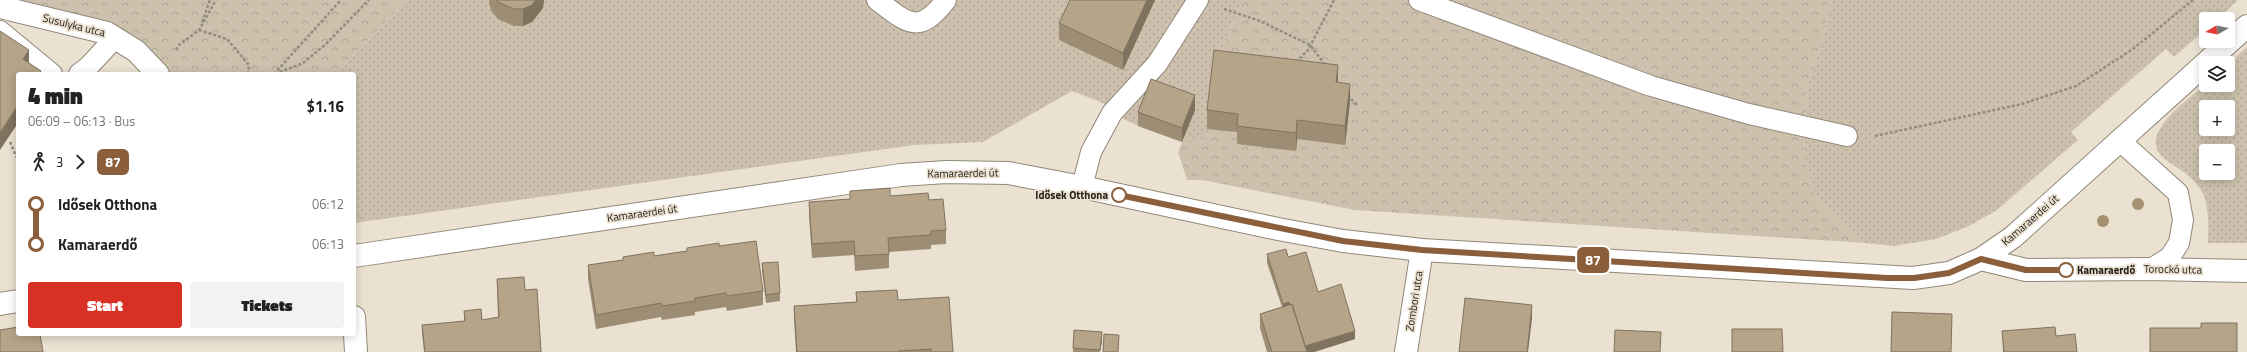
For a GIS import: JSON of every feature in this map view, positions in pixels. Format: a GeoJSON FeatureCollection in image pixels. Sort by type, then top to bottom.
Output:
{"type":"FeatureCollection","features":[{"type":"Feature","properties":{"kind":"street","name":"Susulyka utca"},"geometry":{"type":"LineString","coordinates":[[0,7],[107,33],[136,51],[156,72]]}},
{"type":"Feature","properties":{"kind":"street","name":"Kamaraerdei út"},"geometry":{"type":"LineString","coordinates":[[356,256],[901,175],[984,171],[1008,173],[1082,186],[1278,229],[1343,241],[1422,250],[1887,278],[1914,278],[1949,273],[1981,259],[2013,237],[2247,26]]}},
{"type":"Feature","properties":{"kind":"street","name":"Zombori utca"},"geometry":{"type":"LineString","coordinates":[[1406,352],[1422,250]]}},
{"type":"Feature","properties":{"kind":"street","name":"Torockó utca"},"geometry":{"type":"LineString","coordinates":[[1981,259],[2026,270],[2151,269],[2247,271]]}},
{"type":"Feature","properties":{"kind":"street"},"geometry":{"type":"LineString","coordinates":[[0,304],[16,301]]}},
{"type":"Feature","properties":{"kind":"street"},"geometry":{"type":"LineString","coordinates":[[355,336],[356,352]]}},
{"type":"Feature","properties":{"kind":"lane"},"geometry":{"type":"LineString","coordinates":[[877,0],[904,20],[922,23],[935,15],[946,0]]}},
{"type":"Feature","properties":{"kind":"lane"},"geometry":{"type":"LineString","coordinates":[[1082,186],[1091,152],[1112,113],[1157,64],[1198,0]]}},
{"type":"Feature","properties":{"kind":"lane"},"geometry":{"type":"LineString","coordinates":[[1418,0],[1651,86],[1749,114],[1846,136]]}},
{"type":"Feature","properties":{"kind":"lane"},"geometry":{"type":"LineString","coordinates":[[0,31],[50,72]]}},
{"type":"Feature","properties":{"kind":"lane"},"geometry":{"type":"LineString","coordinates":[[82,72],[115,38]]}},
{"type":"Feature","properties":{"kind":"lane"},"geometry":{"type":"LineString","coordinates":[[2119,140],[2178,193],[2183,220],[2179,243],[2170,257],[2151,269]]}},
{"type":"Feature","properties":{"kind":"path"},"geometry":{"type":"LineString","coordinates":[[199,30],[210,0]]}},
{"type":"Feature","properties":{"kind":"path"},"geometry":{"type":"LineString","coordinates":[[199,30],[216,0]]}},
{"type":"Feature","properties":{"kind":"path"},"geometry":{"type":"LineString","coordinates":[[277,72],[341,0]]}},
{"type":"Feature","properties":{"kind":"path"},"geometry":{"type":"LineString","coordinates":[[280,72],[303,63],[326,45],[369,0]]}},
{"type":"Feature","properties":{"kind":"path"},"geometry":{"type":"LineString","coordinates":[[1198,0],[1260,21],[1310,45],[1329,70]]}},
{"type":"Feature","properties":{"kind":"path"},"geometry":{"type":"LineString","coordinates":[[1293,64],[1310,45],[1334,0]]}},
{"type":"Feature","properties":{"kind":"path"},"geometry":{"type":"LineString","coordinates":[[1846,136],[1860,138],[1908,129],[2022,104],[2076,86],[2133,49],[2193,0]]}},
{"type":"Feature","properties":{"kind":"path"},"geometry":{"type":"LineString","coordinates":[[199,30],[227,38],[249,65],[248,72]]}},
{"type":"Feature","properties":{"kind":"path"},"geometry":{"type":"LineString","coordinates":[[1348,94],[1357,106]]}},
{"type":"Feature","properties":{"kind":"path"},"geometry":{"type":"LineString","coordinates":[[10,142],[16,156]]}},
{"type":"Feature","properties":{"kind":"green space"},"geometry":{"type":"Polygon","coordinates":[[[0,0],[406,0],[338,72],[163,72],[146,52],[122,29],[16,22],[0,0]]]}},
{"type":"Feature","properties":{"kind":"green space"},"geometry":{"type":"Polygon","coordinates":[[[406,0],[1243,0],[1214,68],[1207,129],[1202,143],[1184,137],[1182,142],[1138,126],[1112,113],[1103,103],[1072,91],[983,142],[914,145],[356,223],[356,72],[338,72],[406,0]]]}},
{"type":"Feature","properties":{"kind":"green space"},"geometry":{"type":"Polygon","coordinates":[[[1243,0],[1831,0],[1825,31],[1807,86],[1804,154],[1815,197],[1865,243],[1355,210],[1202,180],[1187,180],[1178,152],[1184,137],[1202,143],[1207,129],[1214,68],[1243,0]]]}},
{"type":"Feature","properties":{"kind":"green space"},"geometry":{"type":"Polygon","coordinates":[[[1831,0],[2238,0],[2225,12],[2199,12],[2199,35],[2174,57],[2166,49],[2071,132],[2078,140],[1997,210],[1967,227],[1936,239],[1895,246],[1865,243],[1815,197],[1804,154],[1807,86],[1825,31],[1831,0]]]}},
{"type":"Feature","properties":{"kind":"green space"},"geometry":{"type":"Polygon","coordinates":[[[2247,47],[2247,243],[2208,243],[2207,211],[2205,198],[2202,192],[2190,177],[2166,160],[2158,150],[2156,140],[2160,129],[2177,108],[2199,90],[2199,92],[2235,92],[2235,58],[2247,47]]]}},
{"type":"Feature","properties":{"kind":"building"},"geometry":{"type":"Polygon","coordinates":[[[496,0],[536,0],[532,5],[523,9],[514,9],[496,0]]]}},
{"type":"Feature","properties":{"kind":"building"},"geometry":{"type":"Polygon","coordinates":[[[1070,0],[1147,0],[1123,53],[1059,23],[1070,0]]]}},
{"type":"Feature","properties":{"kind":"building"},"geometry":{"type":"Polygon","coordinates":[[[0,31],[29,50],[23,59],[41,71],[16,72],[16,108],[0,133],[0,31]]]}},
{"type":"Feature","properties":{"kind":"building"},"geometry":{"type":"Polygon","coordinates":[[[1214,50],[1338,65],[1336,82],[1350,84],[1345,126],[1297,120],[1296,133],[1237,126],[1238,114],[1207,110],[1214,50]]]}},
{"type":"Feature","properties":{"kind":"building"},"geometry":{"type":"Polygon","coordinates":[[[1151,79],[1195,95],[1182,128],[1138,112],[1151,79]]]}},
{"type":"Feature","properties":{"kind":"building"},"geometry":{"type":"Polygon","coordinates":[[[890,188],[890,196],[928,193],[929,200],[943,199],[946,230],[931,231],[931,235],[888,238],[889,254],[855,256],[854,241],[812,244],[809,202],[850,199],[850,191],[890,188]]]}},
{"type":"Feature","properties":{"kind":"building"},"geometry":{"type":"Polygon","coordinates":[[[756,241],[763,291],[727,296],[726,293],[695,298],[695,301],[662,306],[661,303],[596,315],[588,265],[623,260],[623,257],[654,252],[654,256],[687,251],[687,248],[719,243],[719,246],[756,241]]]}},
{"type":"Feature","properties":{"kind":"building"},"geometry":{"type":"Polygon","coordinates":[[[1286,249],[1288,257],[1306,252],[1318,292],[1341,284],[1355,331],[1305,346],[1292,304],[1290,305],[1289,302],[1283,304],[1267,254],[1286,249]]]}},
{"type":"Feature","properties":{"kind":"building"},"geometry":{"type":"Polygon","coordinates":[[[778,262],[780,293],[766,295],[762,263],[778,262]]]}},
{"type":"Feature","properties":{"kind":"building"},"geometry":{"type":"Polygon","coordinates":[[[524,277],[525,290],[537,289],[541,352],[425,352],[422,325],[465,321],[464,311],[481,309],[482,320],[499,317],[497,279],[524,277]]]}},
{"type":"Feature","properties":{"kind":"building"},"geometry":{"type":"Polygon","coordinates":[[[897,290],[898,300],[949,297],[953,352],[931,352],[931,349],[899,351],[900,352],[797,352],[794,306],[857,302],[856,292],[897,290]]]}},
{"type":"Feature","properties":{"kind":"building"},"geometry":{"type":"Polygon","coordinates":[[[1465,298],[1532,305],[1527,352],[1459,352],[1465,298]]]}},
{"type":"Feature","properties":{"kind":"building"},"geometry":{"type":"Polygon","coordinates":[[[1292,304],[1307,352],[1272,352],[1260,314],[1292,304]]]}},
{"type":"Feature","properties":{"kind":"building"},"geometry":{"type":"Polygon","coordinates":[[[1892,312],[1952,314],[1951,352],[1891,352],[1892,312]]]}},
{"type":"Feature","properties":{"kind":"building"},"geometry":{"type":"Polygon","coordinates":[[[2201,323],[2237,323],[2237,352],[2150,352],[2150,328],[2201,328],[2201,323]]]}},
{"type":"Feature","properties":{"kind":"building"},"geometry":{"type":"Polygon","coordinates":[[[16,327],[16,336],[40,336],[43,352],[0,352],[0,330],[16,327]]]}},
{"type":"Feature","properties":{"kind":"building"},"geometry":{"type":"Polygon","coordinates":[[[2055,327],[2056,336],[2075,334],[2077,352],[2004,352],[2002,331],[2055,327]]]}},
{"type":"Feature","properties":{"kind":"building"},"geometry":{"type":"Polygon","coordinates":[[[1732,329],[1782,329],[1783,352],[1732,352],[1732,329]]]}},
{"type":"Feature","properties":{"kind":"building"},"geometry":{"type":"Polygon","coordinates":[[[1074,330],[1102,332],[1100,350],[1073,348],[1074,330]]]}},
{"type":"Feature","properties":{"kind":"building"},"geometry":{"type":"Polygon","coordinates":[[[1615,330],[1661,332],[1660,352],[1614,352],[1615,330]]]}},
{"type":"Feature","properties":{"kind":"building"},"geometry":{"type":"Polygon","coordinates":[[[1104,334],[1119,335],[1118,352],[1103,352],[1104,334]]]}},
{"type":"Feature","properties":{"kind":"bus line","name":"87"},"geometry":{"type":"LineString","coordinates":[[1119,195],[1278,229],[1343,241],[1422,250],[1887,278],[1914,278],[1949,273],[1981,259],[2026,270],[2066,270]]}},
{"type":"Feature","properties":{"kind":"place","name":"Idősek Otthona"},"geometry":{"type":"Point","coordinates":[1119,195]}},
{"type":"Feature","properties":{"kind":"place","name":"Kamaraerdő"},"geometry":{"type":"Point","coordinates":[2066,270]}}]}
